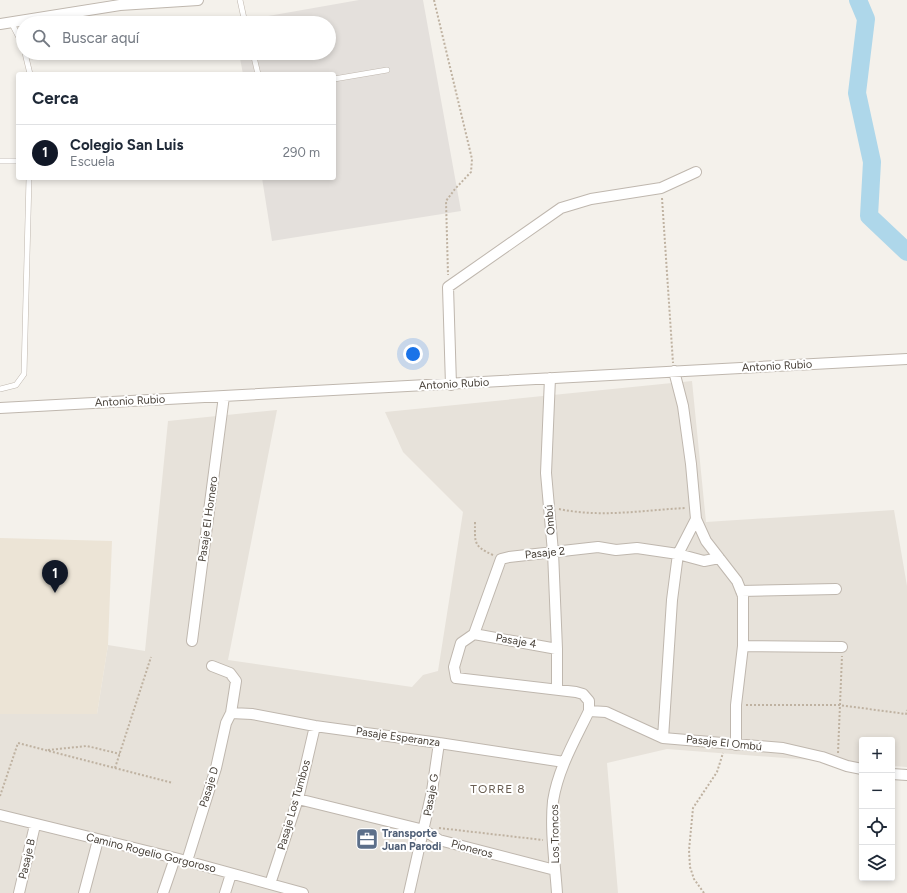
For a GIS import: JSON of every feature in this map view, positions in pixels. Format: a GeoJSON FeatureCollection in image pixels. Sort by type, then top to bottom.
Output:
{"type":"FeatureCollection","features":[{"type":"Feature","properties":{"kind":"street"},"geometry":{"type":"LineString","coordinates":[[49,16],[120,5],[198,0]]}},
{"type":"Feature","properties":{"kind":"street"},"geometry":{"type":"LineString","coordinates":[[0,24],[16,21]]}},
{"type":"Feature","properties":{"kind":"street"},"geometry":{"type":"LineString","coordinates":[[451,384],[448,287],[561,208],[590,199],[661,188],[696,172]]}},
{"type":"Feature","properties":{"kind":"street","name":"Antonio Rubio"},"geometry":{"type":"LineString","coordinates":[[0,408],[907,359]]}},
{"type":"Feature","properties":{"kind":"street"},"geometry":{"type":"LineString","coordinates":[[674,371],[683,406],[696,519],[706,540],[737,581],[743,596],[743,646],[731,745]]}},
{"type":"Feature","properties":{"kind":"street","name":"Ombú"},"geometry":{"type":"LineString","coordinates":[[550,378],[546,451],[553,552],[557,690]]}},
{"type":"Feature","properties":{"kind":"street","name":"Pasaje El Hornero"},"geometry":{"type":"LineString","coordinates":[[192,641],[224,396]]}},
{"type":"Feature","properties":{"kind":"street"},"geometry":{"type":"LineString","coordinates":[[663,738],[672,600],[678,554],[696,519]]}},
{"type":"Feature","properties":{"kind":"street","name":"Pasaje 2"},"geometry":{"type":"LineString","coordinates":[[501,559],[509,556],[598,547],[616,550],[637,548],[678,554],[704,561],[719,558]]}},
{"type":"Feature","properties":{"kind":"street"},"geometry":{"type":"LineString","coordinates":[[501,559],[474,634],[461,642],[454,667],[456,678],[583,694],[589,701],[589,711]]}},
{"type":"Feature","properties":{"kind":"street"},"geometry":{"type":"LineString","coordinates":[[741,591],[836,589]]}},
{"type":"Feature","properties":{"kind":"street","name":"Pasaje 4"},"geometry":{"type":"LineString","coordinates":[[474,634],[557,649]]}},
{"type":"Feature","properties":{"kind":"street"},"geometry":{"type":"LineString","coordinates":[[743,646],[842,647]]}},
{"type":"Feature","properties":{"kind":"street","name":"Pasaje D"},"geometry":{"type":"LineString","coordinates":[[187,861],[216,768],[226,723],[231,712],[236,681],[230,672],[212,666]]}},
{"type":"Feature","properties":{"kind":"street","name":"Pasaje El Ombú"},"geometry":{"type":"LineString","coordinates":[[589,711],[606,712],[663,738],[688,739],[731,745],[783,748],[822,757],[859,768]]}},
{"type":"Feature","properties":{"kind":"street","name":"Los Troncos"},"geometry":{"type":"LineString","coordinates":[[557,893],[553,842],[554,800],[564,762],[589,711]]}},
{"type":"Feature","properties":{"kind":"street","name":"Pasaje Esperanza"},"geometry":{"type":"LineString","coordinates":[[231,712],[252,714],[315,726],[564,762]]}},
{"type":"Feature","properties":{"kind":"street","name":"Pasaje Los Tumbos"},"geometry":{"type":"LineString","coordinates":[[270,884],[298,799],[315,726]]}},
{"type":"Feature","properties":{"kind":"street","name":"Pasaje G"},"geometry":{"type":"LineString","coordinates":[[409,893],[432,791],[439,743]]}},
{"type":"Feature","properties":{"kind":"street"},"geometry":{"type":"LineString","coordinates":[[895,774],[907,775]]}},
{"type":"Feature","properties":{"kind":"street","name":"Pioneros"},"geometry":{"type":"LineString","coordinates":[[298,799],[424,830],[439,840],[555,870]]}},
{"type":"Feature","properties":{"kind":"street","name":"Camino Rogelio Gorgoroso"},"geometry":{"type":"LineString","coordinates":[[0,815],[35,825],[187,861],[297,892]]}},
{"type":"Feature","properties":{"kind":"street","name":"Pasaje B"},"geometry":{"type":"LineString","coordinates":[[19,893],[35,825]]}},
{"type":"Feature","properties":{"kind":"street"},"geometry":{"type":"LineString","coordinates":[[84,893],[98,840]]}},
{"type":"Feature","properties":{"kind":"street"},"geometry":{"type":"LineString","coordinates":[[163,893],[175,858]]}},
{"type":"Feature","properties":{"kind":"street"},"geometry":{"type":"LineString","coordinates":[[225,893],[231,874]]}},
{"type":"Feature","properties":{"kind":"lane"},"geometry":{"type":"LineString","coordinates":[[240,0],[243,16]]}},
{"type":"Feature","properties":{"kind":"lane"},"geometry":{"type":"LineString","coordinates":[[11,22],[16,32]]}},
{"type":"Feature","properties":{"kind":"lane"},"geometry":{"type":"LineString","coordinates":[[27,60],[30,72]]}},
{"type":"Feature","properties":{"kind":"lane"},"geometry":{"type":"LineString","coordinates":[[255,60],[258,72]]}},
{"type":"Feature","properties":{"kind":"lane"},"geometry":{"type":"LineString","coordinates":[[336,79],[387,70]]}},
{"type":"Feature","properties":{"kind":"lane"},"geometry":{"type":"LineString","coordinates":[[0,161],[16,161]]}},
{"type":"Feature","properties":{"kind":"lane"},"geometry":{"type":"LineString","coordinates":[[0,389],[16,384],[24,374],[29,180]]}},
{"type":"Feature","properties":{"kind":"path"},"geometry":{"type":"LineString","coordinates":[[434,0],[472,159],[471,172],[446,201],[448,287]]}},
{"type":"Feature","properties":{"kind":"path"},"geometry":{"type":"LineString","coordinates":[[661,188],[674,371]]}},
{"type":"Feature","properties":{"kind":"path"},"geometry":{"type":"LineString","coordinates":[[549,507],[575,513],[609,513],[695,507]]}},
{"type":"Feature","properties":{"kind":"path"},"geometry":{"type":"LineString","coordinates":[[475,522],[475,543],[480,549],[501,559]]}},
{"type":"Feature","properties":{"kind":"path"},"geometry":{"type":"LineString","coordinates":[[838,763],[842,647]]}},
{"type":"Feature","properties":{"kind":"path"},"geometry":{"type":"LineString","coordinates":[[115,768],[152,657]]}},
{"type":"Feature","properties":{"kind":"path"},"geometry":{"type":"LineString","coordinates":[[736,705],[839,705],[906,714],[907,710]]}},
{"type":"Feature","properties":{"kind":"path"},"geometry":{"type":"LineString","coordinates":[[0,796],[18,743],[173,783]]}},
{"type":"Feature","properties":{"kind":"path"},"geometry":{"type":"LineString","coordinates":[[704,893],[694,879],[690,867],[689,850],[693,808],[717,772],[731,745]]}},
{"type":"Feature","properties":{"kind":"path"},"geometry":{"type":"LineString","coordinates":[[46,750],[87,746],[120,754]]}},
{"type":"Feature","properties":{"kind":"path"},"geometry":{"type":"LineString","coordinates":[[424,830],[440,827],[553,842]]}},
{"type":"Feature","properties":{"kind":"shaded area"},"geometry":{"type":"Polygon","coordinates":[[[359,0],[423,0],[461,211],[272,241],[262,180],[336,180],[336,72],[243,72],[240,60],[336,60],[336,16],[268,16],[359,0]]]}},
{"type":"Feature","properties":{"kind":"shaded area"},"geometry":{"type":"Polygon","coordinates":[[[692,381],[706,522],[894,510],[907,586],[907,767],[895,766],[895,737],[859,737],[859,764],[667,749],[607,763],[618,893],[0,893],[0,714],[97,714],[108,645],[145,651],[168,421],[277,410],[228,660],[412,687],[423,675],[438,671],[463,512],[403,452],[385,412],[692,381]]]}},
{"type":"Feature","properties":{"kind":"shaded area"},"geometry":{"type":"Polygon","coordinates":[[[0,538],[112,541],[108,645],[97,714],[0,714],[0,538]]]}},
{"type":"Feature","properties":{"kind":"waterway"},"geometry":{"type":"LineString","coordinates":[[858,0],[866,19],[857,93],[872,162],[869,216],[907,252]]}},
{"type":"Feature","properties":{"kind":"place","name":"Colegio San Luis"},"geometry":{"type":"Point","coordinates":[55,593]}},
{"type":"Feature","properties":{"kind":"place","name":"Transporte Juan Parodi"},"geometry":{"type":"Point","coordinates":[367,839]}},
{"type":"Feature","properties":{"kind":"district","name":"TORRE 8"},"geometry":{"type":"Point","coordinates":[498,789]}}]}
